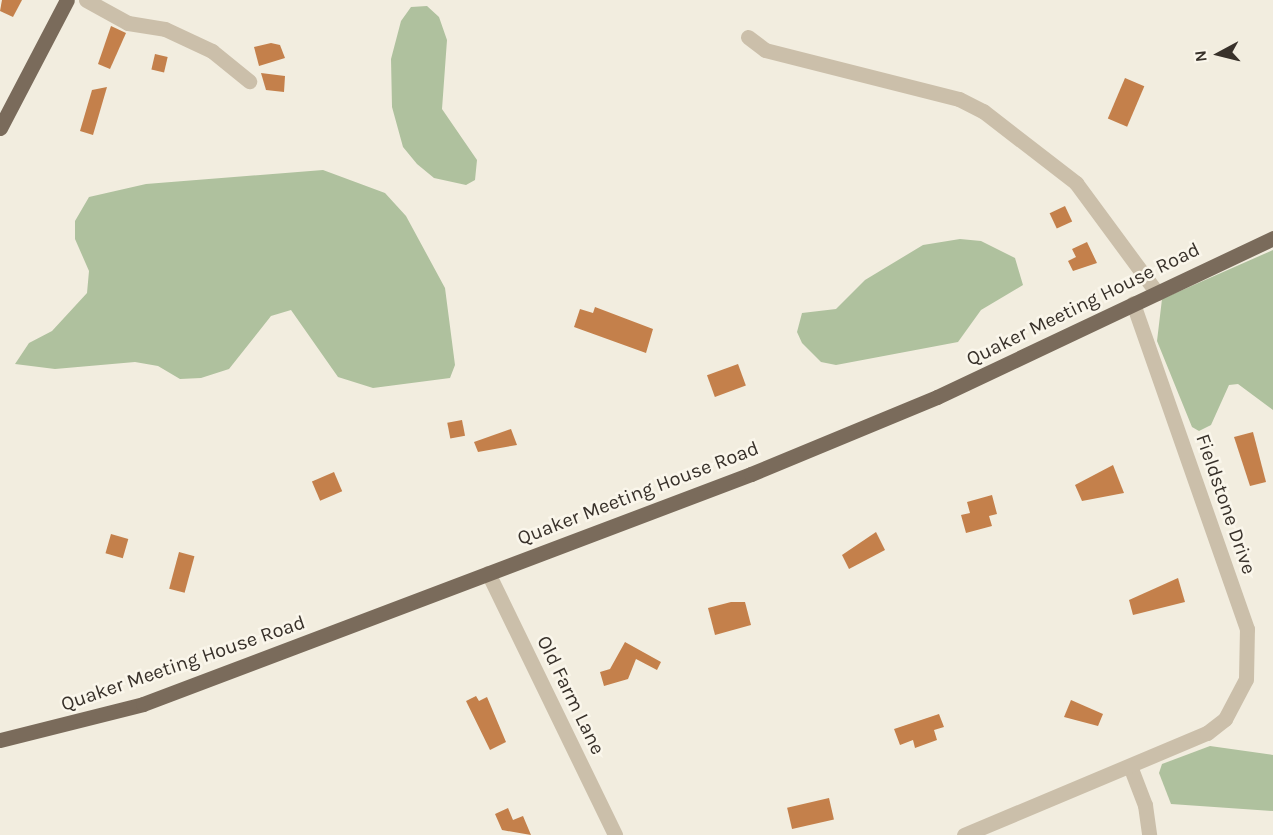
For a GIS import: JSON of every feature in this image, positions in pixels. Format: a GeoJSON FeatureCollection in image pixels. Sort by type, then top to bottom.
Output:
{"type":"FeatureCollection","features":[{"type":"Feature","properties":{"kind":"main road"},"geometry":{"type":"LineString","coordinates":[[0,128],[67,0]]}},
{"type":"Feature","properties":{"kind":"main road","name":"Quaker Meeting House Road"},"geometry":{"type":"LineString","coordinates":[[0,740],[143,704],[877,423],[1273,238]]}},
{"type":"Feature","properties":{"kind":"street"},"geometry":{"type":"LineString","coordinates":[[86,0],[128,23],[165,29],[212,51],[249,81]]}},
{"type":"Feature","properties":{"kind":"street"},"geometry":{"type":"LineString","coordinates":[[748,37],[776,54],[959,99],[983,111],[1076,183],[1156,293]]}},
{"type":"Feature","properties":{"kind":"street","name":"Fieldstone Drive"},"geometry":{"type":"LineString","coordinates":[[964,835],[1207,733],[1225,719],[1239,699],[1249,655],[1247,630],[1133,303]]}},
{"type":"Feature","properties":{"kind":"street","name":"Old Farm Lane"},"geometry":{"type":"LineString","coordinates":[[488,573],[615,835]]}},
{"type":"Feature","properties":{"kind":"street"},"geometry":{"type":"LineString","coordinates":[[1130,766],[1146,805],[1149,835]]}},
{"type":"Feature","properties":{"kind":"green space"},"geometry":{"type":"Polygon","coordinates":[[[427,6],[439,17],[447,40],[442,109],[477,160],[475,180],[466,185],[434,178],[417,164],[403,147],[392,107],[391,59],[401,21],[411,7],[427,6]]]}},
{"type":"Feature","properties":{"kind":"green space"},"geometry":{"type":"Polygon","coordinates":[[[323,170],[385,193],[406,216],[445,288],[455,365],[450,378],[373,388],[338,377],[291,310],[271,316],[229,369],[201,378],[180,379],[158,366],[135,362],[55,369],[15,364],[29,343],[52,331],[87,293],[89,271],[75,239],[75,221],[89,197],[146,184],[323,170]]]}},
{"type":"Feature","properties":{"kind":"green space"},"geometry":{"type":"Polygon","coordinates":[[[960,239],[981,241],[1015,258],[1023,285],[981,310],[958,342],[836,365],[821,362],[802,343],[797,332],[802,313],[836,309],[865,280],[923,245],[960,239]]]}},
{"type":"Feature","properties":{"kind":"green space"},"geometry":{"type":"Polygon","coordinates":[[[1273,250],[1273,410],[1238,384],[1229,385],[1211,425],[1199,431],[1192,427],[1157,341],[1162,299],[1273,250]]]}},
{"type":"Feature","properties":{"kind":"green space"},"geometry":{"type":"Polygon","coordinates":[[[1210,746],[1273,755],[1273,811],[1171,804],[1159,773],[1162,764],[1210,746]]]}},
{"type":"Feature","properties":{"kind":"building"},"geometry":{"type":"Polygon","coordinates":[[[2,0],[22,0],[13,17],[0,11],[2,0]]]}},
{"type":"Feature","properties":{"kind":"building"},"geometry":{"type":"Polygon","coordinates":[[[111,26],[126,33],[110,69],[98,64],[111,26]]]}},
{"type":"Feature","properties":{"kind":"building"},"geometry":{"type":"Polygon","coordinates":[[[271,43],[280,45],[285,58],[259,66],[254,47],[271,43]]]}},
{"type":"Feature","properties":{"kind":"building"},"geometry":{"type":"Polygon","coordinates":[[[155,54],[168,57],[164,73],[151,70],[155,54]]]}},
{"type":"Feature","properties":{"kind":"building"},"geometry":{"type":"Polygon","coordinates":[[[261,73],[285,76],[284,92],[266,90],[261,73]]]}},
{"type":"Feature","properties":{"kind":"building"},"geometry":{"type":"Polygon","coordinates":[[[1125,78],[1144,86],[1127,127],[1108,119],[1125,78]]]}},
{"type":"Feature","properties":{"kind":"building"},"geometry":{"type":"Polygon","coordinates":[[[107,87],[93,135],[80,131],[92,90],[107,87]]]}},
{"type":"Feature","properties":{"kind":"building"},"geometry":{"type":"Polygon","coordinates":[[[1065,206],[1072,221],[1057,229],[1050,213],[1065,206]]]}},
{"type":"Feature","properties":{"kind":"building"},"geometry":{"type":"Polygon","coordinates":[[[1087,242],[1097,263],[1073,271],[1068,261],[1076,257],[1072,249],[1087,242]]]}},
{"type":"Feature","properties":{"kind":"building"},"geometry":{"type":"Polygon","coordinates":[[[595,307],[653,329],[646,353],[574,327],[580,309],[593,313],[595,307]]]}},
{"type":"Feature","properties":{"kind":"building"},"geometry":{"type":"Polygon","coordinates":[[[738,364],[746,386],[715,397],[707,375],[738,364]]]}},
{"type":"Feature","properties":{"kind":"building"},"geometry":{"type":"Polygon","coordinates":[[[462,420],[465,436],[450,439],[447,423],[462,420]]]}},
{"type":"Feature","properties":{"kind":"building"},"geometry":{"type":"Polygon","coordinates":[[[511,429],[517,445],[478,452],[474,442],[511,429]]]}},
{"type":"Feature","properties":{"kind":"building"},"geometry":{"type":"Polygon","coordinates":[[[1253,432],[1266,482],[1250,486],[1234,437],[1253,432]]]}},
{"type":"Feature","properties":{"kind":"building"},"geometry":{"type":"Polygon","coordinates":[[[1113,465],[1124,493],[1082,501],[1075,485],[1113,465]]]}},
{"type":"Feature","properties":{"kind":"building"},"geometry":{"type":"Polygon","coordinates":[[[334,472],[342,491],[320,501],[312,481],[334,472]]]}},
{"type":"Feature","properties":{"kind":"building"},"geometry":{"type":"Polygon","coordinates":[[[992,495],[997,514],[989,516],[992,526],[966,533],[961,515],[970,513],[967,502],[992,495]]]}},
{"type":"Feature","properties":{"kind":"building"},"geometry":{"type":"Polygon","coordinates":[[[876,532],[885,550],[849,569],[842,555],[876,532]]]}},
{"type":"Feature","properties":{"kind":"building"},"geometry":{"type":"Polygon","coordinates":[[[111,534],[128,539],[123,558],[105,553],[111,534]]]}},
{"type":"Feature","properties":{"kind":"building"},"geometry":{"type":"Polygon","coordinates":[[[179,552],[194,556],[185,593],[169,589],[179,552]]]}},
{"type":"Feature","properties":{"kind":"building"},"geometry":{"type":"Polygon","coordinates":[[[1178,578],[1185,602],[1133,615],[1129,600],[1178,578]]]}},
{"type":"Feature","properties":{"kind":"building"},"geometry":{"type":"Polygon","coordinates":[[[731,602],[745,602],[751,625],[715,635],[708,608],[731,602]]]}},
{"type":"Feature","properties":{"kind":"building"},"geometry":{"type":"Polygon","coordinates":[[[625,642],[661,662],[657,670],[636,659],[628,679],[604,686],[600,672],[610,669],[625,642]]]}},
{"type":"Feature","properties":{"kind":"building"},"geometry":{"type":"Polygon","coordinates":[[[476,696],[479,701],[487,697],[506,742],[490,750],[466,701],[476,696]]]}},
{"type":"Feature","properties":{"kind":"building"},"geometry":{"type":"Polygon","coordinates":[[[1071,700],[1103,714],[1098,726],[1064,717],[1071,700]]]}},
{"type":"Feature","properties":{"kind":"building"},"geometry":{"type":"Polygon","coordinates":[[[939,714],[944,727],[934,730],[937,740],[915,748],[913,740],[900,745],[894,729],[939,714]]]}},
{"type":"Feature","properties":{"kind":"building"},"geometry":{"type":"Polygon","coordinates":[[[829,798],[834,819],[792,829],[787,808],[829,798]]]}},
{"type":"Feature","properties":{"kind":"building"},"geometry":{"type":"Polygon","coordinates":[[[508,808],[513,820],[523,816],[531,835],[502,830],[495,814],[508,808]]]}}]}
